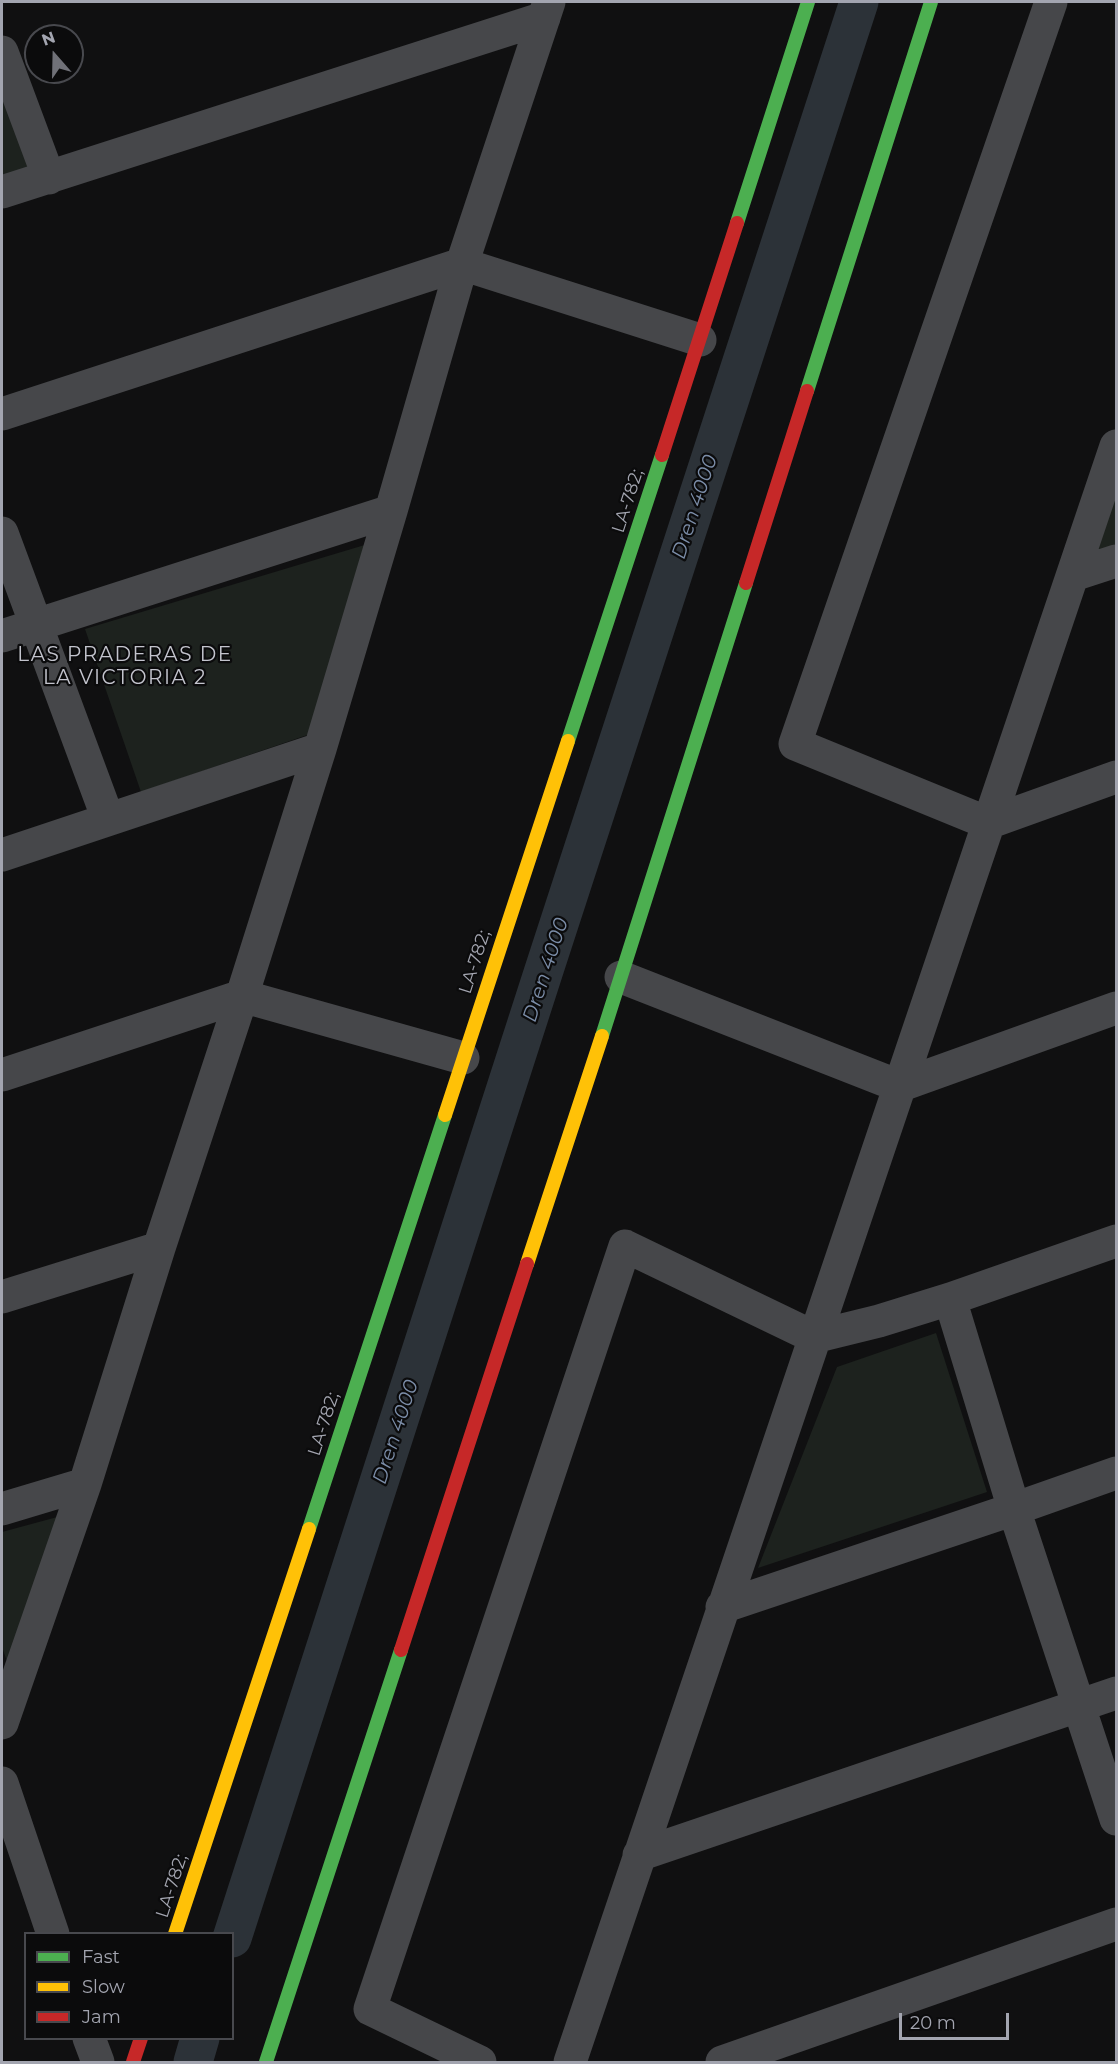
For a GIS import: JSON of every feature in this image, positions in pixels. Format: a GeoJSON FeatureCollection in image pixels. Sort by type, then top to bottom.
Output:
{"type":"FeatureCollection","features":[{"type":"Feature","properties":{"kind":"street","name":"LA-782;"},"geometry":{"type":"LineString","coordinates":[[176,1932],[700,340],[808,2]]}},
{"type":"Feature","properties":{"kind":"street"},"geometry":{"type":"LineString","coordinates":[[266,2062],[621,977],[931,2]]}},
{"type":"Feature","properties":{"kind":"street"},"geometry":{"type":"LineString","coordinates":[[1051,2],[795,744],[988,823],[1116,777]]}},
{"type":"Feature","properties":{"kind":"street"},"geometry":{"type":"LineString","coordinates":[[2,192],[546,10]]}},
{"type":"Feature","properties":{"kind":"street"},"geometry":{"type":"LineString","coordinates":[[2,1723],[85,1484],[159,1248],[242,996],[320,749],[462,264],[546,10]]}},
{"type":"Feature","properties":{"kind":"street"},"geometry":{"type":"LineString","coordinates":[[2,52],[49,178]]}},
{"type":"Feature","properties":{"kind":"street"},"geometry":{"type":"LineString","coordinates":[[2,414],[462,264],[700,340]]}},
{"type":"Feature","properties":{"kind":"street"},"geometry":{"type":"LineString","coordinates":[[570,2062],[1116,446]]}},
{"type":"Feature","properties":{"kind":"street"},"geometry":{"type":"LineString","coordinates":[[2,636],[391,511]]}},
{"type":"Feature","properties":{"kind":"street"},"geometry":{"type":"LineString","coordinates":[[2,533],[108,819]]}},
{"type":"Feature","properties":{"kind":"street"},"geometry":{"type":"LineString","coordinates":[[1072,575],[1116,561]]}},
{"type":"Feature","properties":{"kind":"street"},"geometry":{"type":"LineString","coordinates":[[2,855],[320,749]]}},
{"type":"Feature","properties":{"kind":"street"},"geometry":{"type":"LineString","coordinates":[[621,977],[899,1086],[1116,1008]]}},
{"type":"Feature","properties":{"kind":"street"},"geometry":{"type":"LineString","coordinates":[[2,1075],[242,996],[463,1058]]}},
{"type":"Feature","properties":{"kind":"street"},"geometry":{"type":"LineString","coordinates":[[480,2062],[370,2009],[625,1246],[814,1337],[879,1321],[950,1299],[1116,1241]]}},
{"type":"Feature","properties":{"kind":"street"},"geometry":{"type":"LineString","coordinates":[[2,1297],[159,1248]]}},
{"type":"Feature","properties":{"kind":"street"},"geometry":{"type":"LineString","coordinates":[[950,1299],[1014,1509],[1116,1819]]}},
{"type":"Feature","properties":{"kind":"street"},"geometry":{"type":"LineString","coordinates":[[722,1607],[1116,1473]]}},
{"type":"Feature","properties":{"kind":"street"},"geometry":{"type":"LineString","coordinates":[[2,1509],[85,1484]]}},
{"type":"Feature","properties":{"kind":"street"},"geometry":{"type":"LineString","coordinates":[[639,1854],[1116,1693]]}},
{"type":"Feature","properties":{"kind":"street"},"geometry":{"type":"LineString","coordinates":[[2,1784],[52,1932]]}},
{"type":"Feature","properties":{"kind":"street"},"geometry":{"type":"LineString","coordinates":[[722,2062],[1116,1924]]}},
{"type":"Feature","properties":{"kind":"street"},"geometry":{"type":"LineString","coordinates":[[90,2040],[98,2062]]}},
{"type":"Feature","properties":{"kind":"street"},"geometry":{"type":"LineString","coordinates":[[133,2062],[140,2040]]}},
{"type":"Feature","properties":{"kind":"shaded area"},"geometry":{"type":"Polygon","coordinates":[[[2,82],[34,172],[2,182],[2,82]]]}},
{"type":"Feature","properties":{"kind":"shaded area"},"geometry":{"type":"Polygon","coordinates":[[[1116,494],[1116,549],[1095,556],[1116,494]]]}},
{"type":"Feature","properties":{"kind":"shaded area"},"geometry":{"type":"Polygon","coordinates":[[[368,544],[319,731],[141,792],[85,629],[368,544]]]}},
{"type":"Feature","properties":{"kind":"shaded area"},"geometry":{"type":"Polygon","coordinates":[[[936,1333],[987,1492],[758,1568],[837,1367],[936,1333]]]}},
{"type":"Feature","properties":{"kind":"shaded area"},"geometry":{"type":"Polygon","coordinates":[[[61,1516],[10,1670],[2,1647],[2,1532],[61,1516]]]}},
{"type":"Feature","properties":{"kind":"waterway","name":"Dren 4000"},"geometry":{"type":"LineString","coordinates":[[234,1932],[859,2]]}},
{"type":"Feature","properties":{"kind":"waterway","name":"Dren 4000"},"geometry":{"type":"LineString","coordinates":[[193,2062],[199,2040]]}},
{"type":"Feature","properties":{"kind":"traffic: fast"},"geometry":{"type":"LineString","coordinates":[[737,223],[808,2]]}},
{"type":"Feature","properties":{"kind":"traffic: fast"},"geometry":{"type":"LineString","coordinates":[[807,391],[931,2]]}},
{"type":"Feature","properties":{"kind":"traffic: fast"},"geometry":{"type":"LineString","coordinates":[[568,741],[662,455]]}},
{"type":"Feature","properties":{"kind":"traffic: fast"},"geometry":{"type":"LineString","coordinates":[[602,1036],[746,583]]}},
{"type":"Feature","properties":{"kind":"traffic: fast"},"geometry":{"type":"LineString","coordinates":[[309,1529],[445,1115]]}},
{"type":"Feature","properties":{"kind":"traffic: fast"},"geometry":{"type":"LineString","coordinates":[[266,2062],[401,1650]]}},
{"type":"Feature","properties":{"kind":"traffic: slow"},"geometry":{"type":"LineString","coordinates":[[445,1115],[568,741]]}},
{"type":"Feature","properties":{"kind":"traffic: slow"},"geometry":{"type":"LineString","coordinates":[[527,1264],[602,1036]]}},
{"type":"Feature","properties":{"kind":"traffic: slow"},"geometry":{"type":"LineString","coordinates":[[176,1932],[309,1529]]}},
{"type":"Feature","properties":{"kind":"traffic: jam"},"geometry":{"type":"LineString","coordinates":[[662,455],[737,223]]}},
{"type":"Feature","properties":{"kind":"traffic: jam"},"geometry":{"type":"LineString","coordinates":[[746,583],[807,391]]}},
{"type":"Feature","properties":{"kind":"traffic: jam"},"geometry":{"type":"LineString","coordinates":[[401,1650],[527,1264]]}},
{"type":"Feature","properties":{"kind":"traffic: jam"},"geometry":{"type":"LineString","coordinates":[[133,2062],[140,2040]]}},
{"type":"Feature","properties":{"kind":"district","name":"LAS PRADERAS DE LA VICTORIA 2"},"geometry":{"type":"Point","coordinates":[125,666]}}]}
